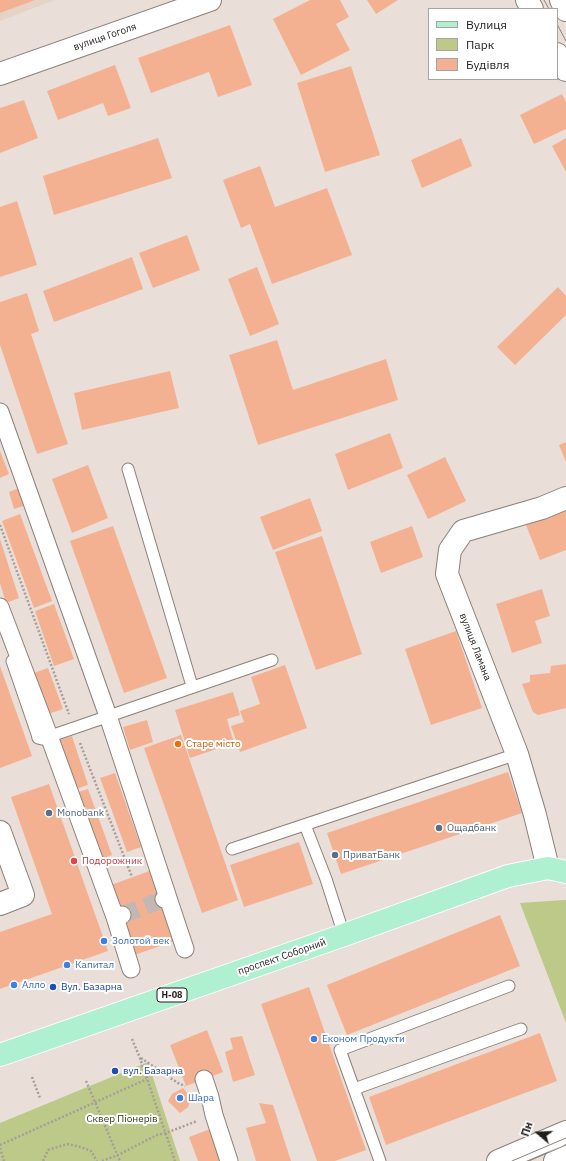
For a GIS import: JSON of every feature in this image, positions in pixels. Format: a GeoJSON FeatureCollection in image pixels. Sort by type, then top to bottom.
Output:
{"type":"FeatureCollection","features":[{"type":"Feature","properties":{"kind":"main road","name":"проспект Соборний"},"geometry":{"type":"LineString","coordinates":[[0,1055],[508,876],[557,870]]}},
{"type":"Feature","properties":{"kind":"street","name":"вулиця Гоголя"},"geometry":{"type":"LineString","coordinates":[[0,74],[210,0]]}},
{"type":"Feature","properties":{"kind":"street"},"geometry":{"type":"LineString","coordinates":[[561,0],[566,10]]}},
{"type":"Feature","properties":{"kind":"street"},"geometry":{"type":"LineString","coordinates":[[558,56],[566,70]]}},
{"type":"Feature","properties":{"kind":"street"},"geometry":{"type":"LineString","coordinates":[[0,412],[108,716],[166,899],[185,949]]}},
{"type":"Feature","properties":{"kind":"street","name":"вулиця Ламана"},"geometry":{"type":"LineString","coordinates":[[557,870],[535,815],[517,754],[448,574],[450,550],[463,531],[542,508],[566,498]]}},
{"type":"Feature","properties":{"kind":"street"},"geometry":{"type":"LineString","coordinates":[[0,607],[118,916],[131,969]]}},
{"type":"Feature","properties":{"kind":"street"},"geometry":{"type":"LineString","coordinates":[[0,832],[23,895],[0,904]]}},
{"type":"Feature","properties":{"kind":"street"},"geometry":{"type":"LineString","coordinates":[[204,1079],[229,1161]]}},
{"type":"Feature","properties":{"kind":"street"},"geometry":{"type":"LineString","coordinates":[[498,1161],[566,1132]]}},
{"type":"Feature","properties":{"kind":"street"},"geometry":{"type":"LineString","coordinates":[[555,1161],[566,1156]]}},
{"type":"Feature","properties":{"kind":"lane"},"geometry":{"type":"LineString","coordinates":[[128,469],[192,686]]}},
{"type":"Feature","properties":{"kind":"lane"},"geometry":{"type":"LineString","coordinates":[[0,631],[3,634],[38,738],[42,739],[192,686],[272,660]]}},
{"type":"Feature","properties":{"kind":"lane"},"geometry":{"type":"LineString","coordinates":[[232,849],[517,754]]}},
{"type":"Feature","properties":{"kind":"lane"},"geometry":{"type":"LineString","coordinates":[[305,825],[326,879],[344,935]]}},
{"type":"Feature","properties":{"kind":"lane"},"geometry":{"type":"LineString","coordinates":[[380,1161],[340,1050],[509,986]]}},
{"type":"Feature","properties":{"kind":"lane"},"geometry":{"type":"LineString","coordinates":[[354,1089],[522,1029]]}},
{"type":"Feature","properties":{"kind":"path"},"geometry":{"type":"LineString","coordinates":[[0,525],[67,709]]}},
{"type":"Feature","properties":{"kind":"path"},"geometry":{"type":"LineString","coordinates":[[74,728],[132,877]]}},
{"type":"Feature","properties":{"kind":"path"},"geometry":{"type":"LineString","coordinates":[[132,1039],[140,1058],[175,1161]]}},
{"type":"Feature","properties":{"kind":"path"},"geometry":{"type":"LineString","coordinates":[[140,1058],[178,1083],[210,1097]]}},
{"type":"Feature","properties":{"kind":"path"},"geometry":{"type":"LineString","coordinates":[[32,1077],[40,1098]]}},
{"type":"Feature","properties":{"kind":"path"},"geometry":{"type":"LineString","coordinates":[[4,1161],[0,1146],[147,1079]]}},
{"type":"Feature","properties":{"kind":"path"},"geometry":{"type":"LineString","coordinates":[[86,1081],[120,1161]]}},
{"type":"Feature","properties":{"kind":"path"},"geometry":{"type":"LineString","coordinates":[[102,1161],[118,1155],[157,1135],[166,1134],[214,1115]]}},
{"type":"Feature","properties":{"kind":"path"},"geometry":{"type":"LineString","coordinates":[[43,1161],[48,1150],[67,1144],[91,1151],[97,1161]]}},
{"type":"Feature","properties":{"kind":"shaded area"},"geometry":{"type":"Polygon","coordinates":[[[0,0],[55,0],[0,21],[0,0]]]}},
{"type":"Feature","properties":{"kind":"green space"},"geometry":{"type":"Polygon","coordinates":[[[566,900],[566,1023],[520,903],[566,900]]]}},
{"type":"Feature","properties":{"kind":"green space","name":"Сквер Піонерів"},"geometry":{"type":"Polygon","coordinates":[[[148,1062],[180,1161],[0,1161],[0,1123],[148,1062]]]}},
{"type":"Feature","properties":{"kind":"building"},"geometry":{"type":"Polygon","coordinates":[[[0,0],[35,0],[0,13],[0,0]]]}},
{"type":"Feature","properties":{"kind":"building"},"geometry":{"type":"Polygon","coordinates":[[[310,0],[340,0],[349,17],[336,24],[350,50],[301,75],[273,19],[310,0]]]}},
{"type":"Feature","properties":{"kind":"building"},"geometry":{"type":"Polygon","coordinates":[[[367,0],[398,0],[376,14],[367,0]]]}},
{"type":"Feature","properties":{"kind":"building"},"geometry":{"type":"Polygon","coordinates":[[[230,25],[252,85],[218,97],[209,72],[151,93],[138,58],[230,25]]]}},
{"type":"Feature","properties":{"kind":"building"},"geometry":{"type":"Polygon","coordinates":[[[115,65],[131,108],[108,116],[103,103],[58,120],[47,91],[115,65]]]}},
{"type":"Feature","properties":{"kind":"building"},"geometry":{"type":"Polygon","coordinates":[[[351,66],[380,155],[325,172],[297,83],[351,66]]]}},
{"type":"Feature","properties":{"kind":"building"},"geometry":{"type":"Polygon","coordinates":[[[562,94],[566,102],[566,129],[534,144],[520,115],[562,94]]]}},
{"type":"Feature","properties":{"kind":"building"},"geometry":{"type":"Polygon","coordinates":[[[24,100],[38,138],[0,153],[0,108],[24,100]]]}},
{"type":"Feature","properties":{"kind":"building"},"geometry":{"type":"Polygon","coordinates":[[[158,138],[172,178],[54,215],[43,176],[158,138]]]}},
{"type":"Feature","properties":{"kind":"building"},"geometry":{"type":"Polygon","coordinates":[[[461,138],[472,166],[422,188],[411,160],[461,138]]]}},
{"type":"Feature","properties":{"kind":"building"},"geometry":{"type":"Polygon","coordinates":[[[566,138],[566,172],[552,146],[566,138]]]}},
{"type":"Feature","properties":{"kind":"building"},"geometry":{"type":"Polygon","coordinates":[[[260,166],[275,207],[327,188],[352,255],[272,284],[250,224],[241,228],[223,180],[260,166]]]}},
{"type":"Feature","properties":{"kind":"building"},"geometry":{"type":"Polygon","coordinates":[[[17,201],[37,265],[0,277],[0,207],[17,201]]]}},
{"type":"Feature","properties":{"kind":"building"},"geometry":{"type":"Polygon","coordinates":[[[187,235],[200,270],[153,288],[139,253],[187,235]]]}},
{"type":"Feature","properties":{"kind":"building"},"geometry":{"type":"Polygon","coordinates":[[[132,257],[143,289],[54,322],[43,291],[132,257]]]}},
{"type":"Feature","properties":{"kind":"building"},"geometry":{"type":"Polygon","coordinates":[[[257,267],[279,324],[250,336],[228,279],[257,267]]]}},
{"type":"Feature","properties":{"kind":"building"},"geometry":{"type":"Polygon","coordinates":[[[558,287],[566,296],[566,315],[515,365],[497,347],[558,287]]]}},
{"type":"Feature","properties":{"kind":"building"},"geometry":{"type":"Polygon","coordinates":[[[27,293],[39,331],[31,334],[68,444],[37,454],[0,345],[0,302],[27,293]]]}},
{"type":"Feature","properties":{"kind":"building"},"geometry":{"type":"Polygon","coordinates":[[[277,340],[293,390],[386,359],[398,400],[258,445],[229,355],[277,340]]]}},
{"type":"Feature","properties":{"kind":"building"},"geometry":{"type":"Polygon","coordinates":[[[170,371],[179,408],[82,430],[74,393],[170,371]]]}},
{"type":"Feature","properties":{"kind":"building"},"geometry":{"type":"Polygon","coordinates":[[[390,433],[403,468],[348,490],[335,454],[390,433]]]}},
{"type":"Feature","properties":{"kind":"building"},"geometry":{"type":"Polygon","coordinates":[[[566,442],[566,462],[559,445],[566,442]]]}},
{"type":"Feature","properties":{"kind":"building"},"geometry":{"type":"Polygon","coordinates":[[[0,451],[9,474],[0,478],[0,451]]]}},
{"type":"Feature","properties":{"kind":"building"},"geometry":{"type":"Polygon","coordinates":[[[445,457],[466,501],[428,519],[407,475],[445,457]]]}},
{"type":"Feature","properties":{"kind":"building"},"geometry":{"type":"Polygon","coordinates":[[[88,465],[108,518],[72,533],[52,479],[88,465]]]}},
{"type":"Feature","properties":{"kind":"building"},"geometry":{"type":"Polygon","coordinates":[[[24,486],[30,504],[14,509],[9,492],[24,486]]]}},
{"type":"Feature","properties":{"kind":"building"},"geometry":{"type":"Polygon","coordinates":[[[310,498],[322,531],[273,550],[260,517],[310,498]]]}},
{"type":"Feature","properties":{"kind":"building"},"geometry":{"type":"Polygon","coordinates":[[[566,509],[566,550],[540,560],[526,525],[566,509]]]}},
{"type":"Feature","properties":{"kind":"building"},"geometry":{"type":"Polygon","coordinates":[[[20,514],[52,601],[34,608],[2,521],[20,514]]]}},
{"type":"Feature","properties":{"kind":"building"},"geometry":{"type":"Polygon","coordinates":[[[113,526],[167,678],[124,693],[70,541],[113,526]]]}},
{"type":"Feature","properties":{"kind":"building"},"geometry":{"type":"Polygon","coordinates":[[[412,526],[423,557],[381,573],[370,542],[412,526]]]}},
{"type":"Feature","properties":{"kind":"building"},"geometry":{"type":"Polygon","coordinates":[[[322,536],[362,654],[316,670],[275,552],[322,536]]]}},
{"type":"Feature","properties":{"kind":"building"},"geometry":{"type":"Polygon","coordinates":[[[0,539],[19,598],[6,603],[0,583],[0,539]]]}},
{"type":"Feature","properties":{"kind":"building"},"geometry":{"type":"Polygon","coordinates":[[[542,589],[550,616],[535,621],[542,643],[512,653],[496,604],[542,589]]]}},
{"type":"Feature","properties":{"kind":"building"},"geometry":{"type":"Polygon","coordinates":[[[54,604],[74,659],[54,666],[35,611],[54,604]]]}},
{"type":"Feature","properties":{"kind":"building"},"geometry":{"type":"Polygon","coordinates":[[[456,631],[482,708],[431,725],[405,649],[456,631]]]}},
{"type":"Feature","properties":{"kind":"building"},"geometry":{"type":"Polygon","coordinates":[[[566,664],[566,708],[538,715],[533,712],[522,684],[530,682],[530,675],[550,673],[551,666],[566,664]]]}},
{"type":"Feature","properties":{"kind":"building"},"geometry":{"type":"Polygon","coordinates":[[[285,665],[307,728],[240,752],[231,726],[244,722],[240,711],[260,704],[251,677],[285,665]]]}},
{"type":"Feature","properties":{"kind":"building"},"geometry":{"type":"Polygon","coordinates":[[[0,666],[32,756],[0,768],[0,666]]]}},
{"type":"Feature","properties":{"kind":"building"},"geometry":{"type":"Polygon","coordinates":[[[48,668],[63,709],[48,714],[34,673],[48,668]]]}},
{"type":"Feature","properties":{"kind":"building"},"geometry":{"type":"Polygon","coordinates":[[[233,692],[240,715],[227,719],[234,743],[190,758],[175,710],[233,692]]]}},
{"type":"Feature","properties":{"kind":"building"},"geometry":{"type":"Polygon","coordinates":[[[147,720],[153,742],[130,750],[123,727],[147,720]]]}},
{"type":"Feature","properties":{"kind":"building"},"geometry":{"type":"Polygon","coordinates":[[[181,735],[238,900],[202,913],[144,748],[181,735]]]}},
{"type":"Feature","properties":{"kind":"building"},"geometry":{"type":"Polygon","coordinates":[[[72,736],[88,785],[73,790],[57,741],[72,736]]]}},
{"type":"Feature","properties":{"kind":"building"},"geometry":{"type":"Polygon","coordinates":[[[508,772],[522,813],[341,874],[327,833],[508,772]]]}},
{"type":"Feature","properties":{"kind":"building"},"geometry":{"type":"Polygon","coordinates":[[[115,773],[141,847],[127,852],[100,778],[115,773]]]}},
{"type":"Feature","properties":{"kind":"building"},"geometry":{"type":"Polygon","coordinates":[[[49,784],[108,951],[0,989],[0,932],[52,914],[11,797],[49,784]]]}},
{"type":"Feature","properties":{"kind":"building"},"geometry":{"type":"Polygon","coordinates":[[[88,789],[112,855],[99,860],[75,793],[88,789]]]}},
{"type":"Feature","properties":{"kind":"building"},"geometry":{"type":"Polygon","coordinates":[[[299,842],[313,884],[244,907],[230,865],[299,842]]]}},
{"type":"Feature","properties":{"kind":"building"},"geometry":{"type":"Polygon","coordinates":[[[155,869],[179,939],[135,955],[111,885],[155,869]]]}},
{"type":"Feature","properties":{"kind":"building"},"geometry":{"type":"Polygon","coordinates":[[[500,915],[520,966],[347,1035],[327,985],[500,915]]]}},
{"type":"Feature","properties":{"kind":"building"},"geometry":{"type":"Polygon","coordinates":[[[309,987],[366,1150],[335,1161],[317,1161],[261,1004],[309,987]]]}},
{"type":"Feature","properties":{"kind":"building"},"geometry":{"type":"Polygon","coordinates":[[[207,1030],[223,1072],[186,1086],[170,1045],[207,1030]]]}},
{"type":"Feature","properties":{"kind":"building"},"geometry":{"type":"Polygon","coordinates":[[[540,1033],[557,1081],[386,1145],[369,1097],[540,1033]]]}},
{"type":"Feature","properties":{"kind":"building"},"geometry":{"type":"Polygon","coordinates":[[[242,1036],[255,1075],[233,1082],[225,1052],[233,1049],[230,1038],[242,1036]]]}},
{"type":"Feature","properties":{"kind":"building","name":"Шара"},"geometry":{"type":"Polygon","coordinates":[[[183,1088],[190,1096],[190,1102],[188,1107],[180,1113],[168,1101],[172,1094],[183,1088]]]}},
{"type":"Feature","properties":{"kind":"building"},"geometry":{"type":"Polygon","coordinates":[[[259,1103],[273,1105],[291,1161],[256,1161],[246,1128],[266,1123],[259,1103]]]}},
{"type":"Feature","properties":{"kind":"building"},"geometry":{"type":"Polygon","coordinates":[[[213,1128],[224,1161],[198,1161],[189,1137],[213,1128]]]}},
{"type":"Feature","properties":{"kind":"tunnel"},"geometry":{"type":"LineString","coordinates":[[122,915],[164,899]]}},
{"type":"Feature","properties":{"kind":"tram line"},"geometry":{"type":"LineString","coordinates":[[544,0],[548,8]]}},
{"type":"Feature","properties":{"kind":"tram line"},"geometry":{"type":"LineString","coordinates":[[558,26],[566,41]]}},
{"type":"Feature","properties":{"kind":"tram line"},"geometry":{"type":"LineString","coordinates":[[512,1161],[566,1138]]}},
{"type":"Feature","properties":{"kind":"tram line"},"geometry":{"type":"LineString","coordinates":[[529,1161],[566,1145]]}},
{"type":"Feature","properties":{"kind":"place","name":"Старе мiсто"},"geometry":{"type":"Point","coordinates":[178,744]}},
{"type":"Feature","properties":{"kind":"place","name":"Monobank"},"geometry":{"type":"Point","coordinates":[49,813]}},
{"type":"Feature","properties":{"kind":"place","name":"Ощадбанк"},"geometry":{"type":"Point","coordinates":[439,828]}},
{"type":"Feature","properties":{"kind":"place","name":"ПриватБанк"},"geometry":{"type":"Point","coordinates":[335,855]}},
{"type":"Feature","properties":{"kind":"place","name":"Подорожник"},"geometry":{"type":"Point","coordinates":[74,861]}},
{"type":"Feature","properties":{"kind":"place","name":"Золотой век"},"geometry":{"type":"Point","coordinates":[104,941]}},
{"type":"Feature","properties":{"kind":"place","name":"Капитал"},"geometry":{"type":"Point","coordinates":[67,965]}},
{"type":"Feature","properties":{"kind":"place","name":"Алло"},"geometry":{"type":"Point","coordinates":[14,985]}},
{"type":"Feature","properties":{"kind":"place","name":"Вул. Базарна"},"geometry":{"type":"Point","coordinates":[53,987]}},
{"type":"Feature","properties":{"kind":"place","name":"Економ Продукти"},"geometry":{"type":"Point","coordinates":[314,1039]}},
{"type":"Feature","properties":{"kind":"place","name":"вул. Базарна"},"geometry":{"type":"Point","coordinates":[115,1071]}},
{"type":"Feature","properties":{"kind":"place","name":"Шара"},"geometry":{"type":"Point","coordinates":[180,1098]}}]}
